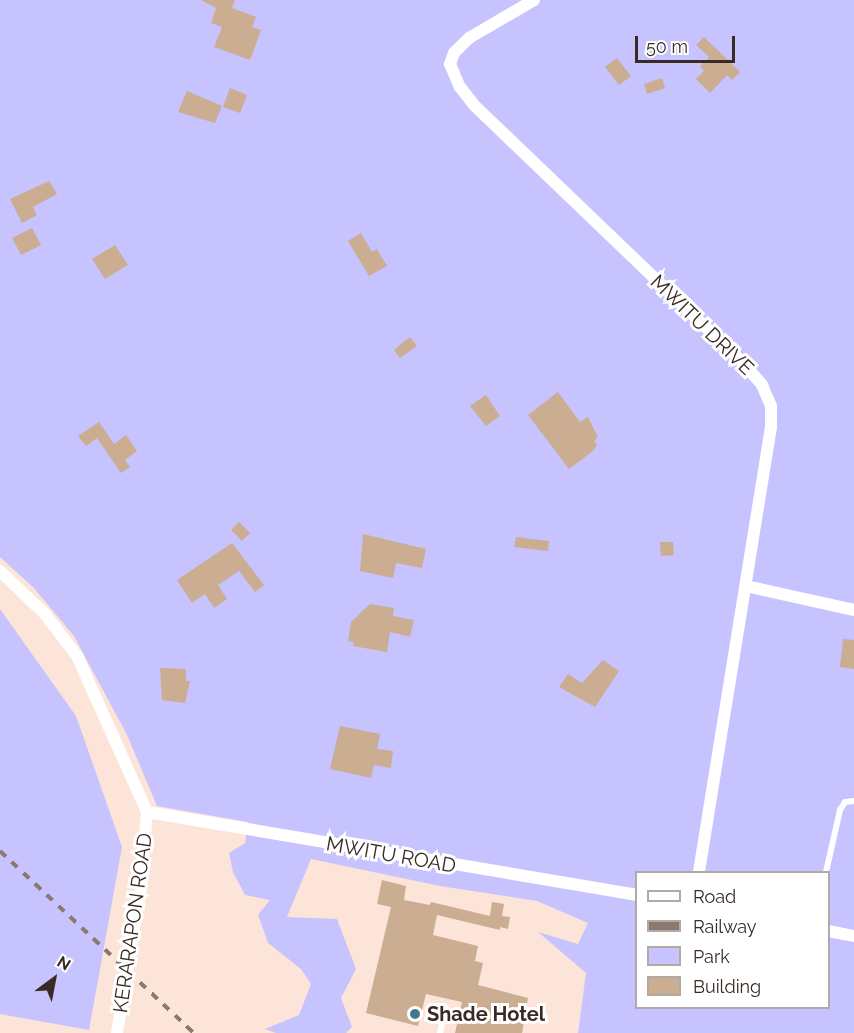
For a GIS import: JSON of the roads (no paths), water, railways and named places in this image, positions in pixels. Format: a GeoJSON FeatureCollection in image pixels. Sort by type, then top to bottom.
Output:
{"type":"FeatureCollection","features":[{"type":"Feature","properties":{"kind":"street","name":"MWITU DRIVE"},"geometry":{"type":"LineString","coordinates":[[534,0],[469,38],[454,53],[450,64],[475,106],[762,385],[771,406],[771,427],[699,871]]}},
{"type":"Feature","properties":{"kind":"street","name":"KERARAPON ROAD"},"geometry":{"type":"LineString","coordinates":[[0,570],[45,614],[77,656],[147,812],[141,886],[117,1033]]}},
{"type":"Feature","properties":{"kind":"street"},"geometry":{"type":"LineString","coordinates":[[746,586],[854,610]]}},
{"type":"Feature","properties":{"kind":"street","name":"MWITU ROAD"},"geometry":{"type":"LineString","coordinates":[[147,812],[635,895]]}},
{"type":"Feature","properties":{"kind":"street"},"geometry":{"type":"LineString","coordinates":[[830,931],[854,936]]}},
{"type":"Feature","properties":{"kind":"lane"},"geometry":{"type":"LineString","coordinates":[[826,871],[840,810],[845,802],[854,801]]}},
{"type":"Feature","properties":{"kind":"lane"},"geometry":{"type":"LineString","coordinates":[[440,1033],[446,1008]]}},
{"type":"Feature","properties":{"kind":"railway"},"geometry":{"type":"LineString","coordinates":[[0,851],[194,1033]]}},
{"type":"Feature","properties":{"kind":"place","name":"Shade Hotel"},"geometry":{"type":"Point","coordinates":[415,1014]}}]}
